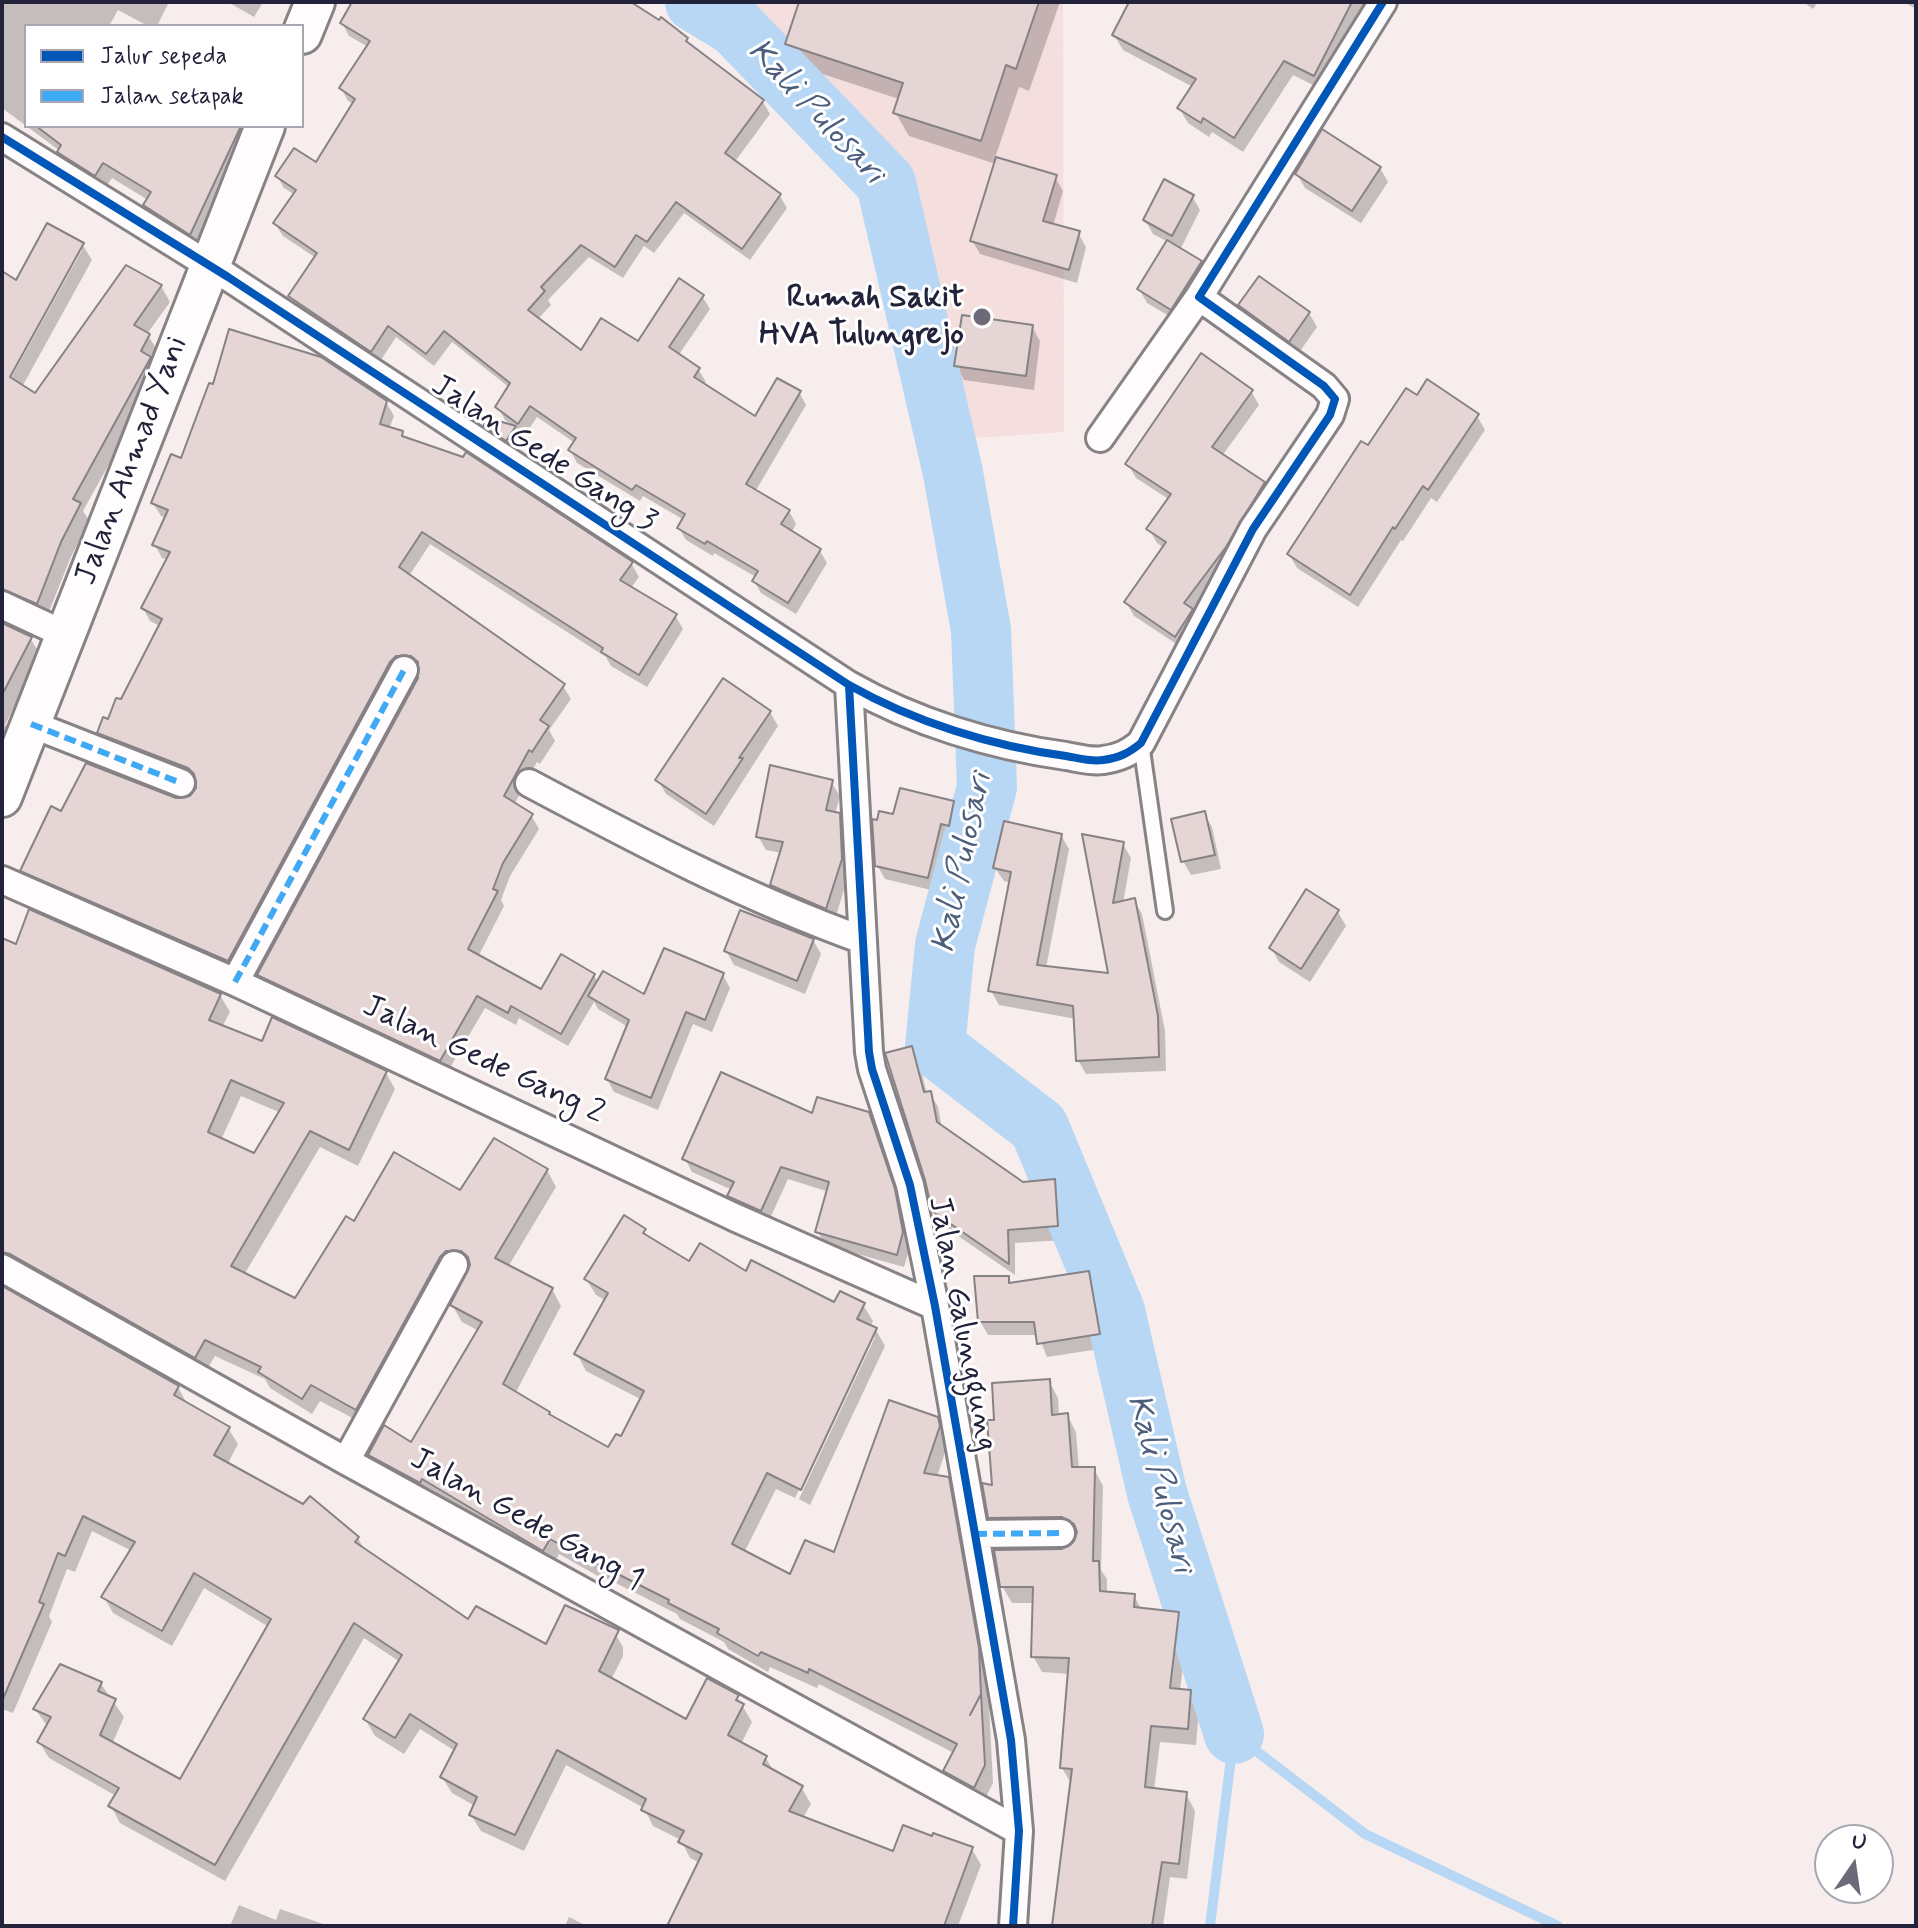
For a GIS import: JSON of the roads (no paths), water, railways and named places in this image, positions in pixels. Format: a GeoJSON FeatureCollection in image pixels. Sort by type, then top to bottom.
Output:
{"type":"FeatureCollection","features":[{"type":"Feature","properties":{"kind":"main road"},"geometry":{"type":"LineString","coordinates":[[304,29],[315,2]]}},
{"type":"Feature","properties":{"kind":"main road","name":"Jalan Ahmad Yani"},"geometry":{"type":"LineString","coordinates":[[2,797],[264,128]]}},
{"type":"Feature","properties":{"kind":"street"},"geometry":{"type":"LineString","coordinates":[[1100,438],[1199,297],[1383,2]]}},
{"type":"Feature","properties":{"kind":"street","name":"Jalan Gede Gang 3"},"geometry":{"type":"LineString","coordinates":[[2,137],[210,265],[849,685],[883,704],[957,731],[1036,752],[1121,753]]}},
{"type":"Feature","properties":{"kind":"street"},"geometry":{"type":"LineString","coordinates":[[1121,753],[1253,529],[1330,415],[1335,399],[1324,386],[1199,297]]}},
{"type":"Feature","properties":{"kind":"street"},"geometry":{"type":"LineString","coordinates":[[2,605],[66,635]]}},
{"type":"Feature","properties":{"kind":"street"},"geometry":{"type":"LineString","coordinates":[[235,982],[404,670]]}},
{"type":"Feature","properties":{"kind":"street","name":"Jalan Galunggung"},"geometry":{"type":"LineString","coordinates":[[849,685],[872,1069],[910,1185],[935,1306],[1011,1740],[1019,1831],[1013,1926]]}},
{"type":"Feature","properties":{"kind":"street"},"geometry":{"type":"LineString","coordinates":[[31,724],[181,783]]}},
{"type":"Feature","properties":{"kind":"street"},"geometry":{"type":"LineString","coordinates":[[529,783],[669,858],[806,919],[863,940]]}},
{"type":"Feature","properties":{"kind":"street","name":"Jalan Gede Gang 2"},"geometry":{"type":"LineString","coordinates":[[2,880],[235,982],[734,1217],[935,1306]]}},
{"type":"Feature","properties":{"kind":"street"},"geometry":{"type":"LineString","coordinates":[[346,1461],[454,1265]]}},
{"type":"Feature","properties":{"kind":"street","name":"Jalan Gede Gang 1"},"geometry":{"type":"LineString","coordinates":[[2,1268],[1019,1831]]}},
{"type":"Feature","properties":{"kind":"street"},"geometry":{"type":"LineString","coordinates":[[975,1534],[1061,1533]]}},
{"type":"Feature","properties":{"kind":"lane"},"geometry":{"type":"LineString","coordinates":[[1121,753],[1165,911]]}},
{"type":"Feature","properties":{"kind":"waterway","name":"Kali Pulosari"},"geometry":{"type":"LineString","coordinates":[[695,2],[736,27],[886,183],[953,473],[981,630],[987,787],[945,945],[935,1047],[1039,1127],[1115,1311],[1157,1493],[1234,1734]]}},
{"type":"Feature","properties":{"kind":"waterway"},"geometry":{"type":"LineString","coordinates":[[1234,1734],[1365,1834],[1558,1926]]}},
{"type":"Feature","properties":{"kind":"waterway"},"geometry":{"type":"LineString","coordinates":[[1210,1926],[1234,1734]]}},
{"type":"Feature","properties":{"kind":"place","name":"Rumah Sakit HVA Tulungrejo"},"geometry":{"type":"Point","coordinates":[982,317]}}]}
